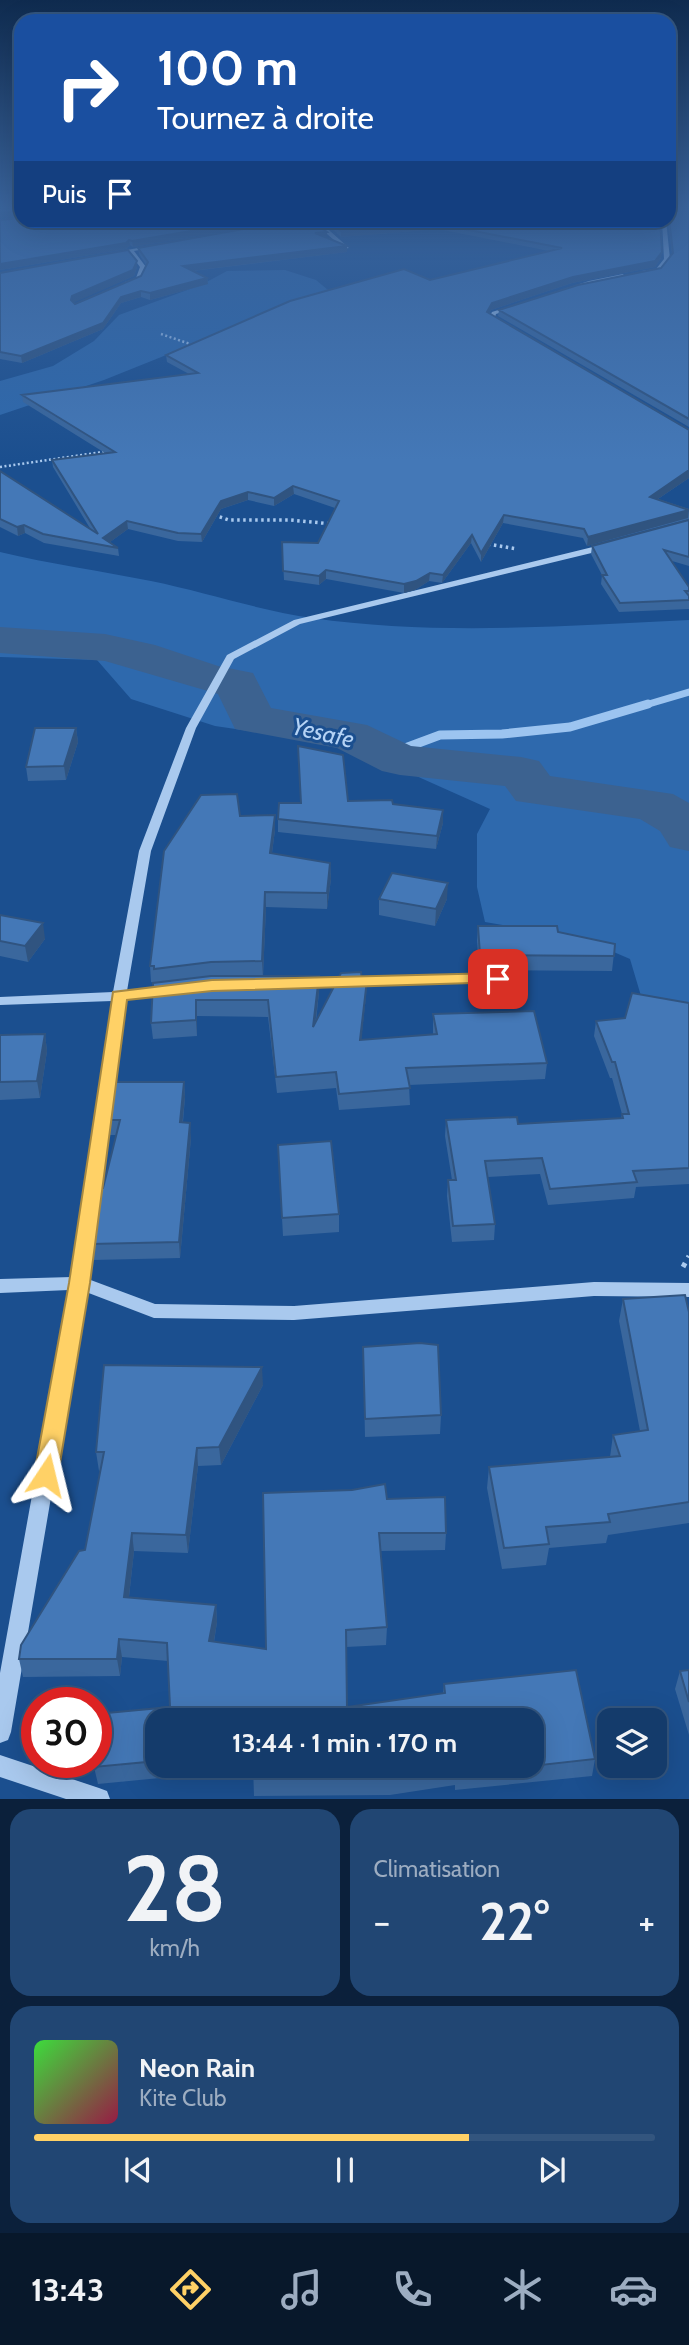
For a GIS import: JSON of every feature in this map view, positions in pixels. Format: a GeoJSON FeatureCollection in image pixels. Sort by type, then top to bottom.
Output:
{"type":"FeatureCollection","features":[{"type":"Feature","properties":{"kind":"street"},"geometry":{"type":"LineString","coordinates":[[514,330],[492,318],[494,313],[557,293]]}},
{"type":"Feature","properties":{"kind":"street"},"geometry":{"type":"LineString","coordinates":[[0,1732],[79,1283],[119,996],[145,851],[191,728],[230,657],[298,622],[612,545]]}},
{"type":"Feature","properties":{"kind":"street"},"geometry":{"type":"LineString","coordinates":[[294,983],[498,979]]}},
{"type":"Feature","properties":{"kind":"street"},"geometry":{"type":"LineString","coordinates":[[0,1000],[119,996],[185,988]]}},
{"type":"Feature","properties":{"kind":"street"},"geometry":{"type":"LineString","coordinates":[[0,1286],[79,1283],[154,1311],[294,1313],[594,1289],[689,1290]]}},
{"type":"Feature","properties":{"kind":"street"},"geometry":{"type":"LineString","coordinates":[[0,1766],[99,1799]]}},
{"type":"Feature","properties":{"kind":"path"},"geometry":{"type":"LineString","coordinates":[[161,334],[197,347]]}},
{"type":"Feature","properties":{"kind":"path"},"geometry":{"type":"LineString","coordinates":[[0,467],[109,451]]}},
{"type":"Feature","properties":{"kind":"path"},"geometry":{"type":"LineString","coordinates":[[205,512],[229,520],[290,520],[345,526]]}},
{"type":"Feature","properties":{"kind":"path"},"geometry":{"type":"LineString","coordinates":[[476,542],[514,547],[547,561]]}},
{"type":"Feature","properties":{"kind":"shaded area"},"geometry":{"type":"Polygon","coordinates":[[[179,293],[321,293],[104,380],[0,415],[0,381],[53,366],[94,341],[119,315],[179,293]]]}},
{"type":"Feature","properties":{"kind":"shaded area"},"geometry":{"type":"Polygon","coordinates":[[[0,552],[151,581],[292,615],[359,624],[500,628],[689,620],[689,1006],[641,996],[630,959],[581,938],[485,922],[477,887],[477,834],[490,809],[347,745],[215,726],[131,699],[97,660],[0,657],[0,552]]]}},
{"type":"Feature","properties":{"kind":"building"},"geometry":{"type":"Polygon","coordinates":[[[0,293],[79,293],[72,296],[71,300],[75,304],[101,293],[134,293],[121,297],[103,323],[21,356],[0,352],[0,293]]]}},
{"type":"Feature","properties":{"kind":"building"},"geometry":{"type":"Polygon","coordinates":[[[319,293],[523,293],[492,303],[487,312],[689,430],[689,470],[650,497],[689,510],[588,537],[584,529],[504,515],[481,553],[472,535],[443,575],[430,573],[404,584],[326,570],[319,576],[283,571],[282,542],[318,543],[339,501],[293,486],[274,498],[248,492],[221,501],[201,534],[178,533],[127,521],[103,538],[118,548],[43,534],[24,525],[17,527],[0,519],[0,471],[98,534],[52,460],[115,452],[22,395],[198,373],[166,355],[290,301],[319,293]]]}},
{"type":"Feature","properties":{"kind":"building"},"geometry":{"type":"Polygon","coordinates":[[[553,293],[689,293],[689,419],[499,310],[553,293]]]}},
{"type":"Feature","properties":{"kind":"building"},"geometry":{"type":"Polygon","coordinates":[[[689,520],[689,557],[664,550],[689,587],[689,591],[685,591],[689,600],[620,603],[602,575],[607,575],[592,546],[689,520]]]}},
{"type":"Feature","properties":{"kind":"building"},"geometry":{"type":"Polygon","coordinates":[[[35,728],[76,728],[64,766],[26,767],[35,728]]]}},
{"type":"Feature","properties":{"kind":"building"},"geometry":{"type":"Polygon","coordinates":[[[298,746],[343,755],[348,801],[392,800],[393,804],[443,810],[437,836],[278,819],[279,803],[301,803],[298,746]]]}},
{"type":"Feature","properties":{"kind":"building"},"geometry":{"type":"Polygon","coordinates":[[[237,794],[240,816],[275,815],[270,853],[330,863],[327,893],[265,892],[262,961],[211,962],[154,969],[154,966],[150,966],[164,851],[201,795],[237,794]]]}},
{"type":"Feature","properties":{"kind":"building"},"geometry":{"type":"Polygon","coordinates":[[[392,873],[448,883],[436,909],[379,899],[392,873]]]}},
{"type":"Feature","properties":{"kind":"building"},"geometry":{"type":"Polygon","coordinates":[[[0,915],[43,923],[25,946],[0,941],[0,915]]]}},
{"type":"Feature","properties":{"kind":"building"},"geometry":{"type":"Polygon","coordinates":[[[478,926],[557,926],[558,932],[615,944],[614,956],[480,955],[478,926]]]}},
{"type":"Feature","properties":{"kind":"building"},"geometry":{"type":"Polygon","coordinates":[[[361,972],[362,980],[367,980],[360,1040],[437,1034],[433,1014],[534,1011],[547,1063],[406,1068],[410,1088],[339,1094],[336,1072],[276,1077],[268,1000],[196,1000],[196,1020],[151,1023],[153,983],[211,976],[319,976],[313,1027],[341,973],[361,972]]]}},
{"type":"Feature","properties":{"kind":"building"},"geometry":{"type":"Polygon","coordinates":[[[632,993],[689,1003],[689,1168],[633,1171],[637,1182],[550,1189],[542,1158],[485,1161],[495,1224],[453,1226],[448,1180],[456,1180],[446,1120],[517,1117],[518,1124],[623,1118],[622,1114],[629,1114],[615,1062],[612,1062],[596,1021],[625,1018],[632,993]]]}},
{"type":"Feature","properties":{"kind":"building"},"geometry":{"type":"Polygon","coordinates":[[[45,1034],[37,1081],[0,1082],[0,1035],[45,1034]]]}},
{"type":"Feature","properties":{"kind":"building"},"geometry":{"type":"Polygon","coordinates":[[[115,1082],[184,1082],[180,1122],[190,1123],[179,1242],[91,1244],[99,1188],[103,1188],[120,1120],[108,1120],[115,1082]]]}},
{"type":"Feature","properties":{"kind":"building"},"geometry":{"type":"Polygon","coordinates":[[[331,1141],[339,1214],[282,1218],[278,1145],[331,1141]]]}},
{"type":"Feature","properties":{"kind":"building"},"geometry":{"type":"Polygon","coordinates":[[[685,1295],[689,1312],[689,1502],[608,1514],[610,1522],[546,1527],[549,1544],[504,1548],[489,1467],[620,1456],[613,1435],[648,1430],[623,1299],[685,1295]]]}},
{"type":"Feature","properties":{"kind":"building"},"geometry":{"type":"Polygon","coordinates":[[[420,1343],[438,1345],[441,1415],[365,1419],[363,1347],[420,1343]]]}},
{"type":"Feature","properties":{"kind":"building"},"geometry":{"type":"Polygon","coordinates":[[[104,1365],[262,1367],[219,1447],[197,1448],[186,1535],[132,1533],[124,1597],[216,1605],[209,1641],[266,1649],[263,1493],[352,1490],[385,1484],[387,1499],[445,1497],[446,1533],[379,1533],[387,1627],[346,1630],[347,1707],[445,1693],[444,1684],[576,1670],[595,1759],[544,1765],[544,1708],[159,1708],[170,1707],[167,1643],[119,1639],[117,1659],[19,1659],[21,1645],[79,1551],[85,1550],[104,1452],[96,1452],[104,1365]]]}},
{"type":"Feature","properties":{"kind":"building"},"geometry":{"type":"Polygon","coordinates":[[[689,1670],[689,1702],[680,1671],[689,1670]]]}},
{"type":"Feature","properties":{"kind":"building"},"geometry":{"type":"Polygon","coordinates":[[[145,1709],[145,1762],[112,1765],[112,1712],[145,1709]]]}},
{"type":"Feature","properties":{"kind":"building"},"geometry":{"type":"Polygon","coordinates":[[[252,1778],[391,1778],[252,1779],[252,1778]]]}},
{"type":"Feature","properties":{"kind":"waterway","name":"Yesafe"},"geometry":{"type":"LineString","coordinates":[[0,640],[87,645],[139,655],[199,675],[237,683],[252,719],[350,735],[400,760],[521,772],[534,790],[654,805],[681,821],[689,835]]}},
{"type":"Feature","properties":{"kind":"waterway"},"geometry":{"type":"LineString","coordinates":[[642,706],[689,692]]}},
{"type":"Feature","properties":{"kind":"waterway"},"geometry":{"type":"LineString","coordinates":[[389,754],[440,735],[502,734],[570,727],[648,704]]}},
{"type":"Feature","properties":{"kind":"route"},"geometry":{"type":"LineString","coordinates":[[46,1475],[79,1283],[119,996],[212,985],[498,979]]}}]}
